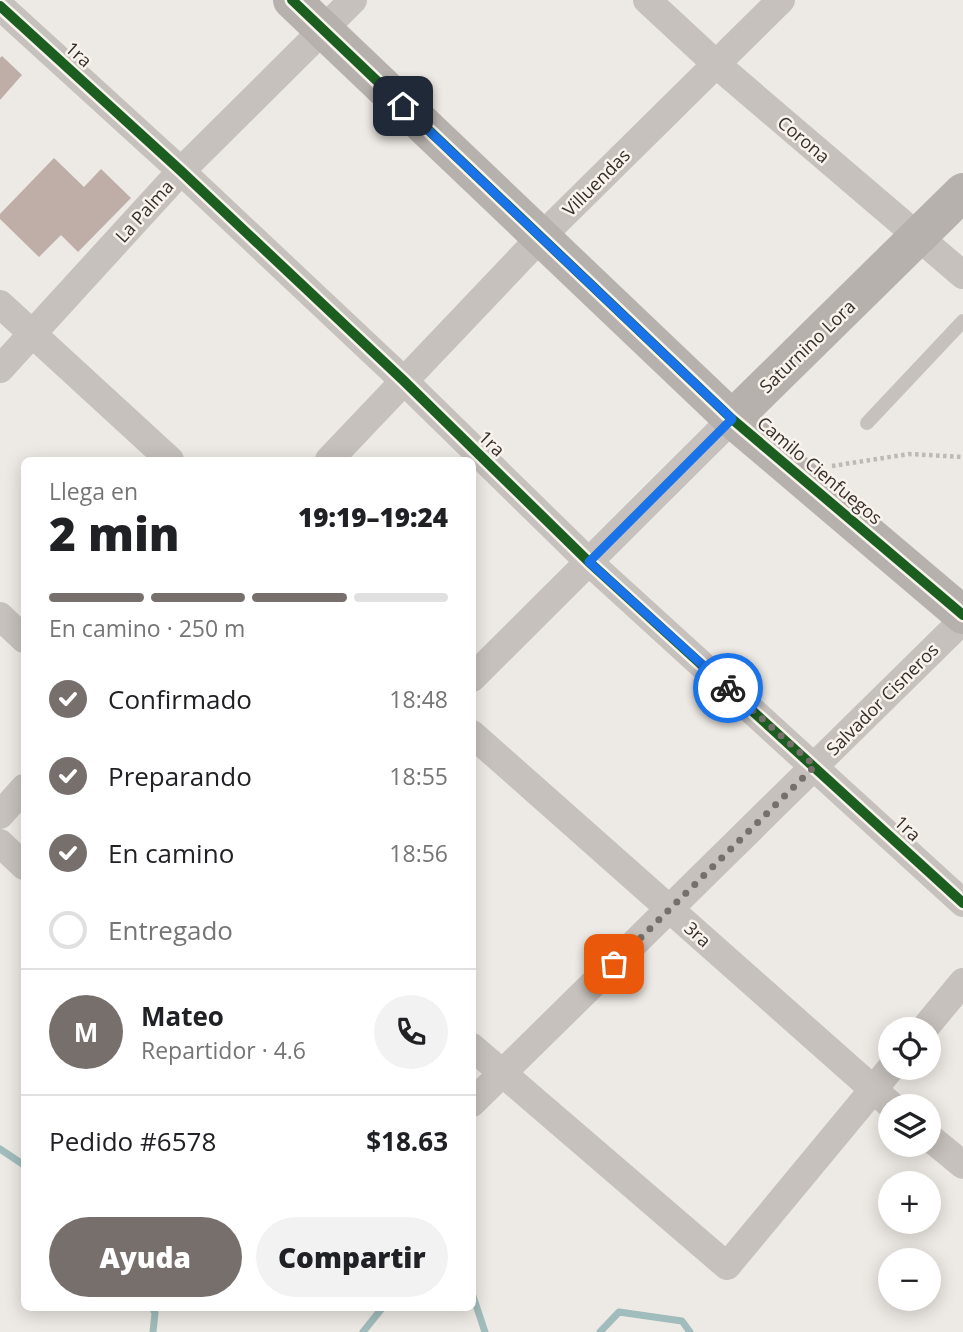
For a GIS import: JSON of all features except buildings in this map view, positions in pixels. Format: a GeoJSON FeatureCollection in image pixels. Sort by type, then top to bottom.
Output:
{"type":"FeatureCollection","features":[{"type":"Feature","properties":{"kind":"street","name":"Camilo Cienfuegos"},"geometry":{"type":"LineString","coordinates":[[292,0],[732,419],[963,618]]}},
{"type":"Feature","properties":{"kind":"street","name":"La Palma"},"geometry":{"type":"LineString","coordinates":[[0,369],[181,171],[353,0]]}},
{"type":"Feature","properties":{"kind":"street","name":"Corona"},"geometry":{"type":"LineString","coordinates":[[647,0],[716,64],[963,275]]}},
{"type":"Feature","properties":{"kind":"street","name":"Villuendas"},"geometry":{"type":"LineString","coordinates":[[332,457],[402,380],[540,238],[781,0]]}},
{"type":"Feature","properties":{"kind":"street","name":"1ra"},"geometry":{"type":"LineString","coordinates":[[0,6],[181,171],[589,562],[963,902]]}},
{"type":"Feature","properties":{"kind":"street","name":"Saturnino Lora"},"geometry":{"type":"LineString","coordinates":[[476,674],[963,192]]}},
{"type":"Feature","properties":{"kind":"street"},"geometry":{"type":"LineString","coordinates":[[0,304],[167,457]]}},
{"type":"Feature","properties":{"kind":"street"},"geometry":{"type":"LineString","coordinates":[[0,616],[21,636]]}},
{"type":"Feature","properties":{"kind":"street","name":"Salvador Cisneros"},"geometry":{"type":"LineString","coordinates":[[476,1099],[963,618]]}},
{"type":"Feature","properties":{"kind":"street","name":"3ra"},"geometry":{"type":"LineString","coordinates":[[476,738],[878,1094]]}},
{"type":"Feature","properties":{"kind":"street"},"geometry":{"type":"LineString","coordinates":[[0,816],[21,792]]}},
{"type":"Feature","properties":{"kind":"street"},"geometry":{"type":"LineString","coordinates":[[0,843],[21,863]]}},
{"type":"Feature","properties":{"kind":"street"},"geometry":{"type":"LineString","coordinates":[[934,1017],[963,982]]}},
{"type":"Feature","properties":{"kind":"street"},"geometry":{"type":"LineString","coordinates":[[476,1051],[727,1266],[878,1102]]}},
{"type":"Feature","properties":{"kind":"street"},"geometry":{"type":"LineString","coordinates":[[941,1147],[963,1165]]}},
{"type":"Feature","properties":{"kind":"lane"},"geometry":{"type":"LineString","coordinates":[[867,423],[963,321]]}},
{"type":"Feature","properties":{"kind":"path"},"geometry":{"type":"LineString","coordinates":[[797,473],[909,454],[963,457]]}},
{"type":"Feature","properties":{"kind":"waterway"},"geometry":{"type":"LineString","coordinates":[[0,1149],[21,1163]]}},
{"type":"Feature","properties":{"kind":"waterway"},"geometry":{"type":"LineString","coordinates":[[476,1305],[485,1332]]}},
{"type":"Feature","properties":{"kind":"waterway"},"geometry":{"type":"LineString","coordinates":[[153,1332],[154,1311]]}},
{"type":"Feature","properties":{"kind":"waterway"},"geometry":{"type":"LineString","coordinates":[[363,1332],[380,1311]]}},
{"type":"Feature","properties":{"kind":"waterway"},"geometry":{"type":"LineString","coordinates":[[600,1332],[619,1312],[682,1321],[690,1332]]}},
{"type":"Feature","properties":{"kind":"cycle path"},"geometry":{"type":"LineString","coordinates":[[292,0],[732,419],[963,615]]}},
{"type":"Feature","properties":{"kind":"cycle path"},"geometry":{"type":"LineString","coordinates":[[0,6],[181,171],[403,380],[589,562],[963,903]]}},
{"type":"Feature","properties":{"kind":"way so far"},"geometry":{"type":"LineString","coordinates":[[614,964],[815,766],[728,688]]}},
{"type":"Feature","properties":{"kind":"route"},"geometry":{"type":"LineString","coordinates":[[403,106],[732,419],[589,562],[728,688]]}}]}
